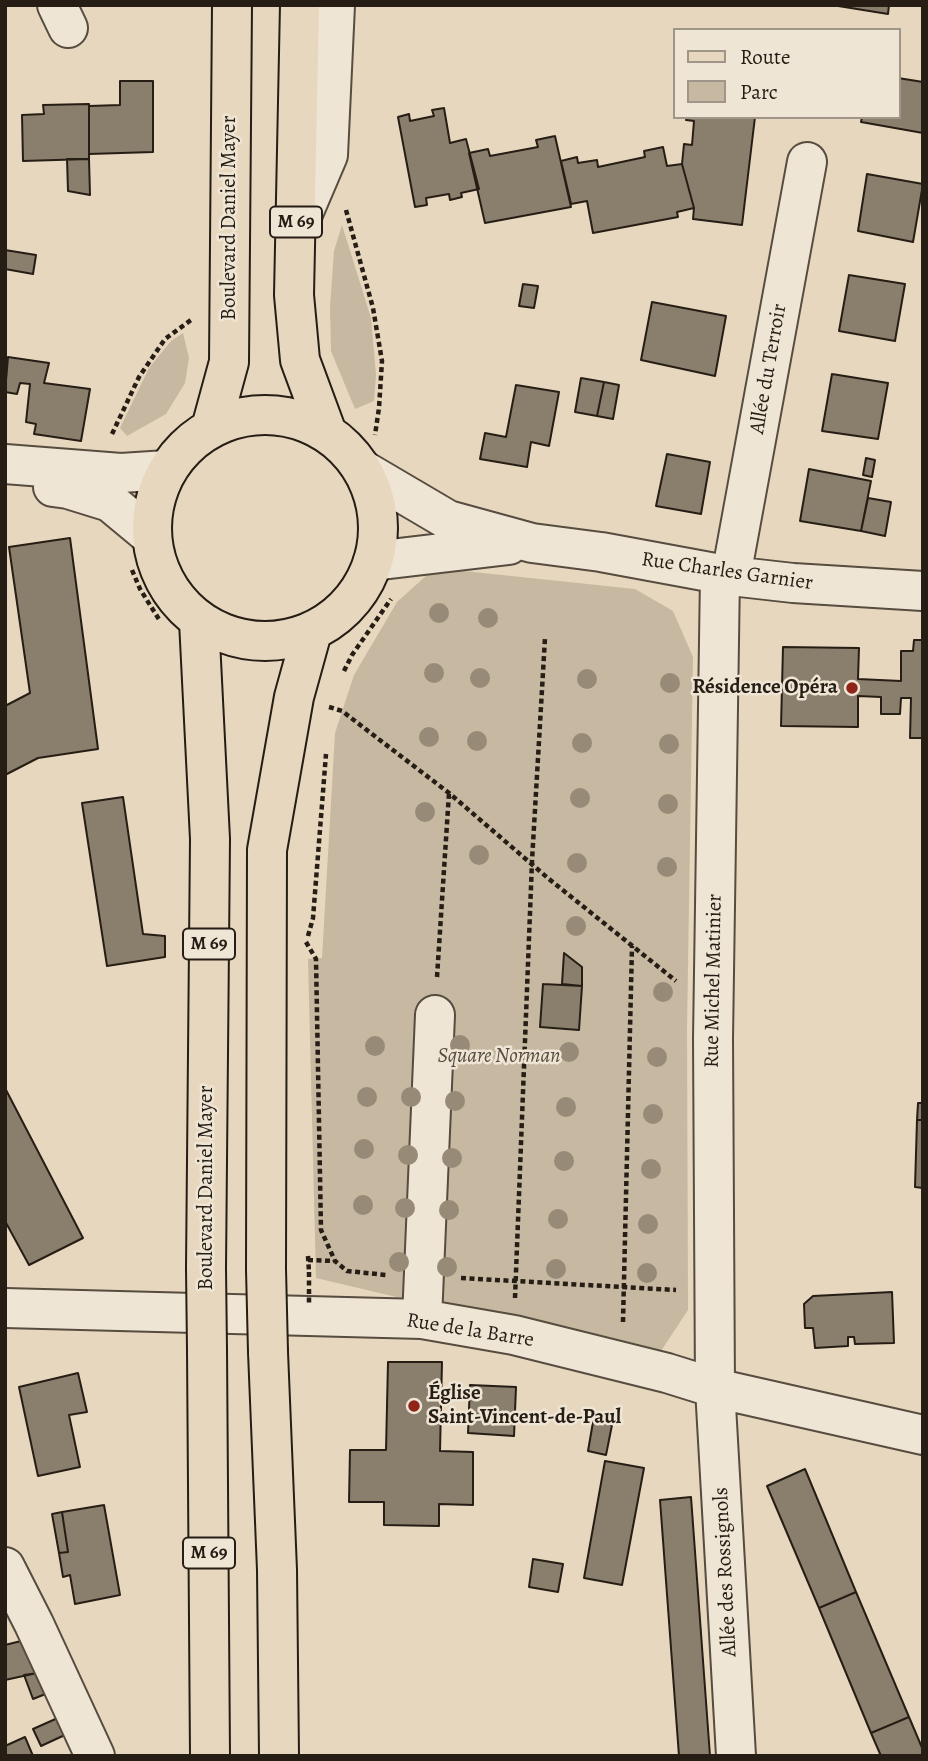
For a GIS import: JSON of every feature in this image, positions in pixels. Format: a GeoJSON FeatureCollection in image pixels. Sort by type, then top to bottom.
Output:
{"type":"FeatureCollection","features":[{"type":"Feature","properties":{"kind":"main road","name":"Boulevard Daniel Mayer"},"geometry":{"type":"LineString","coordinates":[[211,428],[229,362],[232,5]]}},
{"type":"Feature","properties":{"kind":"main road","name":"M 69"},"geometry":{"type":"LineString","coordinates":[[300,5],[294,295],[300,360],[327,433]]}},
{"type":"Feature","properties":{"kind":"main road"},"geometry":{"type":"LineString","coordinates":[[269,414],[300,420],[327,433],[347,450],[368,458],[378,530],[373,561],[363,586],[346,608],[312,632],[294,639],[261,642],[183,626],[174,597],[157,566],[151,536],[167,470],[186,446],[211,428],[239,417],[269,414]]}},
{"type":"Feature","properties":{"kind":"main road","name":"Boulevard Daniel Mayer"},"geometry":{"type":"LineString","coordinates":[[183,626],[210,839],[206,1268],[210,1756]]}},
{"type":"Feature","properties":{"kind":"main road","name":"M 69"},"geometry":{"type":"LineString","coordinates":[[279,1756],[277,1570],[266,1269],[267,850],[312,702],[312,632]]}},
{"type":"Feature","properties":{"kind":"street"},"geometry":{"type":"LineString","coordinates":[[296,230],[328,155],[335,5]]}},
{"type":"Feature","properties":{"kind":"street","name":"Allée du Terroir"},"geometry":{"type":"LineString","coordinates":[[726,576],[807,162]]}},
{"type":"Feature","properties":{"kind":"street","name":"Rue Charles Garnier"},"geometry":{"type":"LineString","coordinates":[[368,458],[448,520],[531,543],[601,552],[726,576],[923,591]]}},
{"type":"Feature","properties":{"kind":"street"},"geometry":{"type":"LineString","coordinates":[[5,464],[121,473],[167,470]]}},
{"type":"Feature","properties":{"kind":"street"},"geometry":{"type":"LineString","coordinates":[[5,482],[68,489],[110,502],[151,536]]}},
{"type":"Feature","properties":{"kind":"street","name":"Rue Charles Garnier"},"geometry":{"type":"LineString","coordinates":[[373,561],[531,543]]}},
{"type":"Feature","properties":{"kind":"street","name":"Rue Michel Matinier"},"geometry":{"type":"LineString","coordinates":[[715,1388],[713,1038],[726,576]]}},
{"type":"Feature","properties":{"kind":"street"},"geometry":{"type":"LineString","coordinates":[[422,1320],[435,1015]]}},
{"type":"Feature","properties":{"kind":"street","name":"Rue de la Barre"},"geometry":{"type":"LineString","coordinates":[[5,1308],[422,1320],[514,1335],[622,1361],[715,1388],[923,1435]]}},
{"type":"Feature","properties":{"kind":"street","name":"Allée des Rossignols"},"geometry":{"type":"LineString","coordinates":[[715,1388],[736,1756]]}},
{"type":"Feature","properties":{"kind":"street"},"geometry":{"type":"LineString","coordinates":[[5,1567],[95,1756]]}},
{"type":"Feature","properties":{"kind":"path"},"geometry":{"type":"LineString","coordinates":[[328,155],[373,308],[382,361],[379,408],[368,458]]}},
{"type":"Feature","properties":{"kind":"path"},"geometry":{"type":"LineString","coordinates":[[121,473],[112,434],[139,377],[164,339],[200,313]]}},
{"type":"Feature","properties":{"kind":"path"},"geometry":{"type":"LineString","coordinates":[[340,680],[352,655],[380,614],[402,585],[419,575],[414,555]]}},
{"type":"Feature","properties":{"kind":"path"},"geometry":{"type":"LineString","coordinates":[[131,568],[140,589],[183,626]]}},
{"type":"Feature","properties":{"kind":"path"},"geometry":{"type":"LineString","coordinates":[[514,1335],[532,861],[545,638]]}},
{"type":"Feature","properties":{"kind":"path"},"geometry":{"type":"LineString","coordinates":[[312,702],[332,700]]}},
{"type":"Feature","properties":{"kind":"path"},"geometry":{"type":"LineString","coordinates":[[312,702],[329,721]]}},
{"type":"Feature","properties":{"kind":"path"},"geometry":{"type":"LineString","coordinates":[[312,702],[342,711],[449,793],[678,983]]}},
{"type":"Feature","properties":{"kind":"path"},"geometry":{"type":"LineString","coordinates":[[304,952],[313,918],[327,748]]}},
{"type":"Feature","properties":{"kind":"path"},"geometry":{"type":"LineString","coordinates":[[435,1015],[449,793]]}},
{"type":"Feature","properties":{"kind":"path"},"geometry":{"type":"LineString","coordinates":[[306,941],[316,959],[321,1230]]}},
{"type":"Feature","properties":{"kind":"path"},"geometry":{"type":"LineString","coordinates":[[622,1361],[632,945]]}},
{"type":"Feature","properties":{"kind":"path"},"geometry":{"type":"LineString","coordinates":[[308,1247],[309,1272]]}},
{"type":"Feature","properties":{"kind":"path"},"geometry":{"type":"LineString","coordinates":[[308,1260],[335,1261]]}},
{"type":"Feature","properties":{"kind":"path"},"geometry":{"type":"LineString","coordinates":[[465,1278],[675,1290]]}},
{"type":"Feature","properties":{"kind":"green space"},"geometry":{"type":"Polygon","coordinates":[[[342,225],[371,318],[376,375],[374,401],[355,409],[331,351],[330,307],[334,251],[342,225]]]}},
{"type":"Feature","properties":{"kind":"green space"},"geometry":{"type":"Polygon","coordinates":[[[183,333],[189,358],[185,383],[166,414],[127,436],[120,428],[149,368],[171,341],[183,333]]]}},
{"type":"Feature","properties":{"kind":"green space","name":"Square Norman"},"geometry":{"type":"Polygon","coordinates":[[[464,571],[635,589],[673,611],[693,657],[687,1028],[688,1310],[661,1351],[464,1313],[316,1278],[308,959],[322,958],[335,733],[354,675],[397,602],[427,575],[464,571]]]}},
{"type":"Feature","properties":{"kind":"building"},"geometry":{"type":"Polygon","coordinates":[[[832,5],[889,5],[888,14],[832,5]]]}},
{"type":"Feature","properties":{"kind":"building"},"geometry":{"type":"Polygon","coordinates":[[[900,78],[923,82],[923,133],[861,122],[862,119],[900,119],[900,78]]]}},
{"type":"Feature","properties":{"kind":"building"},"geometry":{"type":"Polygon","coordinates":[[[120,81],[153,81],[153,152],[89,154],[89,106],[120,105],[120,81]]]}},
{"type":"Feature","properties":{"kind":"building"},"geometry":{"type":"Polygon","coordinates":[[[89,104],[89,159],[23,161],[22,115],[44,114],[43,105],[89,104]]]}},
{"type":"Feature","properties":{"kind":"building"},"geometry":{"type":"Polygon","coordinates":[[[444,108],[450,143],[466,139],[479,189],[461,193],[462,197],[450,200],[449,194],[426,198],[427,205],[415,207],[398,117],[409,114],[410,121],[434,116],[432,110],[444,108]]]}},
{"type":"Feature","properties":{"kind":"building"},"geometry":{"type":"Polygon","coordinates":[[[755,119],[742,225],[693,219],[694,208],[682,164],[684,144],[692,145],[694,121],[686,120],[755,119]]]}},
{"type":"Feature","properties":{"kind":"building"},"geometry":{"type":"Polygon","coordinates":[[[555,136],[571,207],[485,223],[469,153],[488,149],[490,156],[538,147],[536,140],[555,136]]]}},
{"type":"Feature","properties":{"kind":"building"},"geometry":{"type":"Polygon","coordinates":[[[663,147],[667,166],[682,164],[694,208],[677,212],[678,217],[593,233],[587,201],[571,204],[561,161],[577,157],[578,163],[597,160],[598,167],[645,157],[644,151],[663,147]]]}},
{"type":"Feature","properties":{"kind":"building"},"geometry":{"type":"Polygon","coordinates":[[[67,159],[89,159],[90,195],[68,191],[67,159]]]}},
{"type":"Feature","properties":{"kind":"building"},"geometry":{"type":"Polygon","coordinates":[[[867,174],[923,184],[913,242],[858,231],[867,174]]]}},
{"type":"Feature","properties":{"kind":"building"},"geometry":{"type":"Polygon","coordinates":[[[5,250],[36,255],[33,274],[5,269],[5,250]]]}},
{"type":"Feature","properties":{"kind":"building"},"geometry":{"type":"Polygon","coordinates":[[[849,275],[905,284],[895,341],[839,331],[849,275]]]}},
{"type":"Feature","properties":{"kind":"building"},"geometry":{"type":"Polygon","coordinates":[[[523,284],[538,286],[534,308],[519,306],[523,284]]]}},
{"type":"Feature","properties":{"kind":"building"},"geometry":{"type":"Polygon","coordinates":[[[652,302],[726,316],[715,376],[641,360],[652,302]]]}},
{"type":"Feature","properties":{"kind":"building"},"geometry":{"type":"Polygon","coordinates":[[[8,357],[49,363],[44,383],[90,389],[81,441],[34,434],[36,424],[26,422],[30,384],[20,383],[17,394],[5,392],[8,357]]]}},
{"type":"Feature","properties":{"kind":"building"},"geometry":{"type":"Polygon","coordinates":[[[832,374],[888,383],[878,439],[822,431],[832,374]]]}},
{"type":"Feature","properties":{"kind":"building"},"geometry":{"type":"Polygon","coordinates":[[[581,378],[604,382],[597,416],[575,412],[581,378]]]}},
{"type":"Feature","properties":{"kind":"building"},"geometry":{"type":"Polygon","coordinates":[[[604,382],[619,385],[613,419],[597,416],[604,382]]]}},
{"type":"Feature","properties":{"kind":"building"},"geometry":{"type":"Polygon","coordinates":[[[516,385],[559,392],[549,446],[531,442],[527,467],[480,459],[485,433],[506,437],[516,385]]]}},
{"type":"Feature","properties":{"kind":"building"},"geometry":{"type":"Polygon","coordinates":[[[667,454],[710,462],[701,514],[656,506],[667,454]]]}},
{"type":"Feature","properties":{"kind":"building"},"geometry":{"type":"Polygon","coordinates":[[[866,458],[875,460],[872,477],[863,475],[866,458]]]}},
{"type":"Feature","properties":{"kind":"building"},"geometry":{"type":"Polygon","coordinates":[[[809,469],[871,481],[861,531],[800,521],[809,469]]]}},
{"type":"Feature","properties":{"kind":"building"},"geometry":{"type":"Polygon","coordinates":[[[868,498],[891,502],[885,536],[861,531],[868,498]]]}},
{"type":"Feature","properties":{"kind":"building"},"geometry":{"type":"Polygon","coordinates":[[[70,538],[98,749],[38,758],[5,775],[5,706],[30,693],[9,547],[70,538]]]}},
{"type":"Feature","properties":{"kind":"building","name":"Résidence Opéra"},"geometry":{"type":"Polygon","coordinates":[[[914,640],[923,640],[923,738],[910,738],[911,698],[901,698],[900,714],[881,714],[881,697],[858,696],[858,727],[781,726],[783,647],[859,648],[858,679],[901,681],[901,651],[913,651],[914,640]]]}},
{"type":"Feature","properties":{"kind":"building"},"geometry":{"type":"Polygon","coordinates":[[[123,797],[143,934],[165,936],[165,957],[107,966],[82,803],[123,797]]]}},
{"type":"Feature","properties":{"kind":"building"},"geometry":{"type":"Polygon","coordinates":[[[564,953],[582,967],[582,986],[562,984],[564,953]]]}},
{"type":"Feature","properties":{"kind":"building"},"geometry":{"type":"Polygon","coordinates":[[[543,984],[582,986],[579,1030],[540,1027],[543,984]]]}},
{"type":"Feature","properties":{"kind":"building"},"geometry":{"type":"Polygon","coordinates":[[[5,1088],[83,1238],[29,1265],[5,1221],[5,1088]]]}},
{"type":"Feature","properties":{"kind":"building"},"geometry":{"type":"Polygon","coordinates":[[[918,1103],[923,1103],[923,1120],[917,1120],[918,1103]]]}},
{"type":"Feature","properties":{"kind":"building"},"geometry":{"type":"Polygon","coordinates":[[[917,1120],[923,1120],[923,1188],[915,1187],[917,1120]]]}},
{"type":"Feature","properties":{"kind":"building"},"geometry":{"type":"Polygon","coordinates":[[[892,1292],[894,1343],[855,1344],[854,1337],[848,1337],[848,1346],[815,1348],[813,1328],[805,1328],[804,1304],[813,1296],[892,1292]]]}},
{"type":"Feature","properties":{"kind":"building","name":"Église Saint-Vincent-de-Paul"},"geometry":{"type":"Polygon","coordinates":[[[388,1362],[442,1362],[440,1451],[473,1452],[473,1505],[439,1504],[439,1526],[384,1525],[384,1502],[349,1502],[350,1450],[386,1450],[388,1362]]]}},
{"type":"Feature","properties":{"kind":"building"},"geometry":{"type":"Polygon","coordinates":[[[78,1373],[87,1412],[69,1415],[80,1467],[38,1476],[19,1387],[78,1373]]]}},
{"type":"Feature","properties":{"kind":"building"},"geometry":{"type":"Polygon","coordinates":[[[470,1385],[516,1387],[514,1436],[468,1433],[470,1385]]]}},
{"type":"Feature","properties":{"kind":"building"},"geometry":{"type":"Polygon","coordinates":[[[593,1422],[612,1425],[606,1455],[588,1451],[593,1422]]]}},
{"type":"Feature","properties":{"kind":"building"},"geometry":{"type":"Polygon","coordinates":[[[605,1461],[644,1468],[622,1585],[584,1578],[605,1461]]]}},
{"type":"Feature","properties":{"kind":"building"},"geometry":{"type":"Polygon","coordinates":[[[805,1469],[856,1592],[819,1608],[767,1486],[805,1469]]]}},
{"type":"Feature","properties":{"kind":"building"},"geometry":{"type":"Polygon","coordinates":[[[691,1497],[710,1756],[679,1756],[660,1500],[691,1497]]]}},
{"type":"Feature","properties":{"kind":"building"},"geometry":{"type":"Polygon","coordinates":[[[104,1505],[120,1595],[75,1604],[70,1575],[63,1577],[59,1553],[68,1552],[62,1512],[104,1505]]]}},
{"type":"Feature","properties":{"kind":"building"},"geometry":{"type":"Polygon","coordinates":[[[62,1512],[68,1552],[59,1553],[52,1514],[62,1512]]]}},
{"type":"Feature","properties":{"kind":"building"},"geometry":{"type":"Polygon","coordinates":[[[533,1559],[563,1564],[558,1592],[529,1587],[533,1559]]]}},
{"type":"Feature","properties":{"kind":"building"},"geometry":{"type":"Polygon","coordinates":[[[856,1592],[909,1717],[871,1733],[819,1608],[856,1592]]]}},
{"type":"Feature","properties":{"kind":"building"},"geometry":{"type":"Polygon","coordinates":[[[21,1641],[37,1673],[5,1680],[5,1645],[21,1641]]]}},
{"type":"Feature","properties":{"kind":"building"},"geometry":{"type":"Polygon","coordinates":[[[38,1673],[48,1693],[33,1699],[24,1675],[38,1673]]]}},
{"type":"Feature","properties":{"kind":"building"},"geometry":{"type":"Polygon","coordinates":[[[60,1717],[67,1734],[41,1746],[33,1729],[60,1717]]]}},
{"type":"Feature","properties":{"kind":"building"},"geometry":{"type":"Polygon","coordinates":[[[909,1717],[923,1756],[881,1756],[871,1733],[909,1717]]]}},
{"type":"Feature","properties":{"kind":"building"},"geometry":{"type":"Polygon","coordinates":[[[25,1737],[33,1756],[5,1756],[5,1746],[25,1737]]]}},
{"type":"Feature","properties":{"kind":"place","name":"Résidence Opéra"},"geometry":{"type":"Point","coordinates":[852,688]}},
{"type":"Feature","properties":{"kind":"place","name":"Église Saint-Vincent-de-Paul"},"geometry":{"type":"Point","coordinates":[414,1406]}}]}
